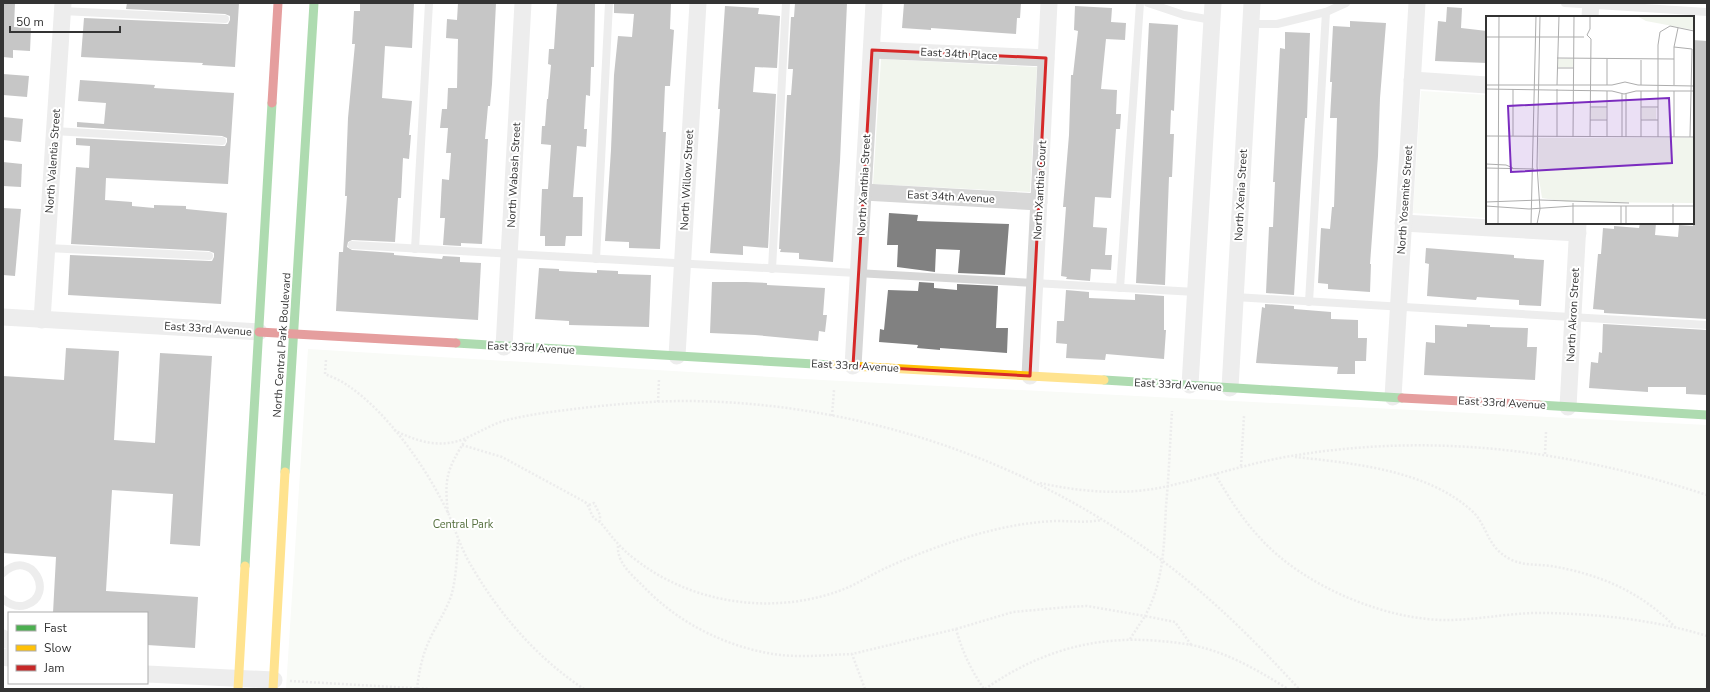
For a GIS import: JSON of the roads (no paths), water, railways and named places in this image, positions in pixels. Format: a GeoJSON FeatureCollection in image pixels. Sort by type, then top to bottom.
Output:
{"type":"FeatureCollection","features":[{"type":"Feature","properties":{"kind":"street","name":"North Central Park Boulevard"},"geometry":{"type":"LineString","coordinates":[[239,684],[278,3]]}},
{"type":"Feature","properties":{"kind":"street","name":"North Central Park Boulevard"},"geometry":{"type":"LineString","coordinates":[[274,685],[282,524],[295,334],[314,3]]}},
{"type":"Feature","properties":{"kind":"street","name":"North Wabash Street"},"geometry":{"type":"LineString","coordinates":[[504,346],[523,3]]}},
{"type":"Feature","properties":{"kind":"street","name":"North Willow Street"},"geometry":{"type":"LineString","coordinates":[[677,356],[698,3]]}},
{"type":"Feature","properties":{"kind":"street","name":"North Xanthia Street"},"geometry":{"type":"LineString","coordinates":[[853,366],[874,3]]}},
{"type":"Feature","properties":{"kind":"street","name":"North Xanthia Court"},"geometry":{"type":"LineString","coordinates":[[1030,376],[1049,3]]}},
{"type":"Feature","properties":{"kind":"street"},"geometry":{"type":"LineString","coordinates":[[1190,385],[1213,3]]}},
{"type":"Feature","properties":{"kind":"street","name":"North Xenia Street"},"geometry":{"type":"LineString","coordinates":[[1230,388],[1252,3]]}},
{"type":"Feature","properties":{"kind":"street","name":"North Yosemite Street"},"geometry":{"type":"LineString","coordinates":[[1393,397],[1417,3]]}},
{"type":"Feature","properties":{"kind":"street","name":"North Valentia Street"},"geometry":{"type":"LineString","coordinates":[[42,320],[62,7]]}},
{"type":"Feature","properties":{"kind":"street","name":"East 34th Place"},"geometry":{"type":"LineString","coordinates":[[872,50],[1046,58]]}},
{"type":"Feature","properties":{"kind":"street"},"geometry":{"type":"LineString","coordinates":[[1412,80],[1486,85]]}},
{"type":"Feature","properties":{"kind":"street","name":"East 34th Avenue"},"geometry":{"type":"LineString","coordinates":[[864,192],[1039,202]]}},
{"type":"Feature","properties":{"kind":"street"},"geometry":{"type":"LineString","coordinates":[[1403,223],[1578,228]]}},
{"type":"Feature","properties":{"kind":"street","name":"North Akron Street"},"geometry":{"type":"LineString","coordinates":[[1568,407],[1578,228]]}},
{"type":"Feature","properties":{"kind":"street","name":"East 33rd Avenue"},"geometry":{"type":"LineString","coordinates":[[3,317],[1707,415]]}},
{"type":"Feature","properties":{"kind":"street"},"geometry":{"type":"LineString","coordinates":[[148,674],[239,684],[274,685]]}},
{"type":"Feature","properties":{"kind":"lane"},"geometry":{"type":"LineString","coordinates":[[415,249],[429,3]]}},
{"type":"Feature","properties":{"kind":"lane"},"geometry":{"type":"LineString","coordinates":[[596,259],[609,3]]}},
{"type":"Feature","properties":{"kind":"lane"},"geometry":{"type":"LineString","coordinates":[[772,268],[786,3]]}},
{"type":"Feature","properties":{"kind":"lane"},"geometry":{"type":"LineString","coordinates":[[1120,288],[1140,3]]}},
{"type":"Feature","properties":{"kind":"lane"},"geometry":{"type":"LineString","coordinates":[[1148,3],[1184,15],[1212,20]]}},
{"type":"Feature","properties":{"kind":"lane"},"geometry":{"type":"LineString","coordinates":[[1251,24],[1277,24],[1326,12],[1346,3]]}},
{"type":"Feature","properties":{"kind":"lane"},"geometry":{"type":"LineString","coordinates":[[1565,3],[1591,8],[1707,12]]}},
{"type":"Feature","properties":{"kind":"lane"},"geometry":{"type":"LineString","coordinates":[[62,7],[225,19]]}},
{"type":"Feature","properties":{"kind":"lane"},"geometry":{"type":"LineString","coordinates":[[1309,302],[1326,12]]}},
{"type":"Feature","properties":{"kind":"lane"},"geometry":{"type":"LineString","coordinates":[[54,131],[222,141]]}},
{"type":"Feature","properties":{"kind":"lane"},"geometry":{"type":"LineString","coordinates":[[352,245],[1196,292]]}},
{"type":"Feature","properties":{"kind":"lane"},"geometry":{"type":"LineString","coordinates":[[47,248],[209,256]]}},
{"type":"Feature","properties":{"kind":"lane"},"geometry":{"type":"LineString","coordinates":[[1236,298],[1707,325]]}},
{"type":"Feature","properties":{"kind":"lane"},"geometry":{"type":"LineString","coordinates":[[3,573],[14,565],[21,565],[28,567],[37,576],[40,582],[38,595],[28,605],[14,606],[3,599]]}},
{"type":"Feature","properties":{"kind":"lane"},"geometry":{"type":"LineString","coordinates":[[28,605],[30,612]]}},
{"type":"Feature","properties":{"kind":"park label","name":"Central Park"},"geometry":{"type":"Point","coordinates":[463,524]}}]}
